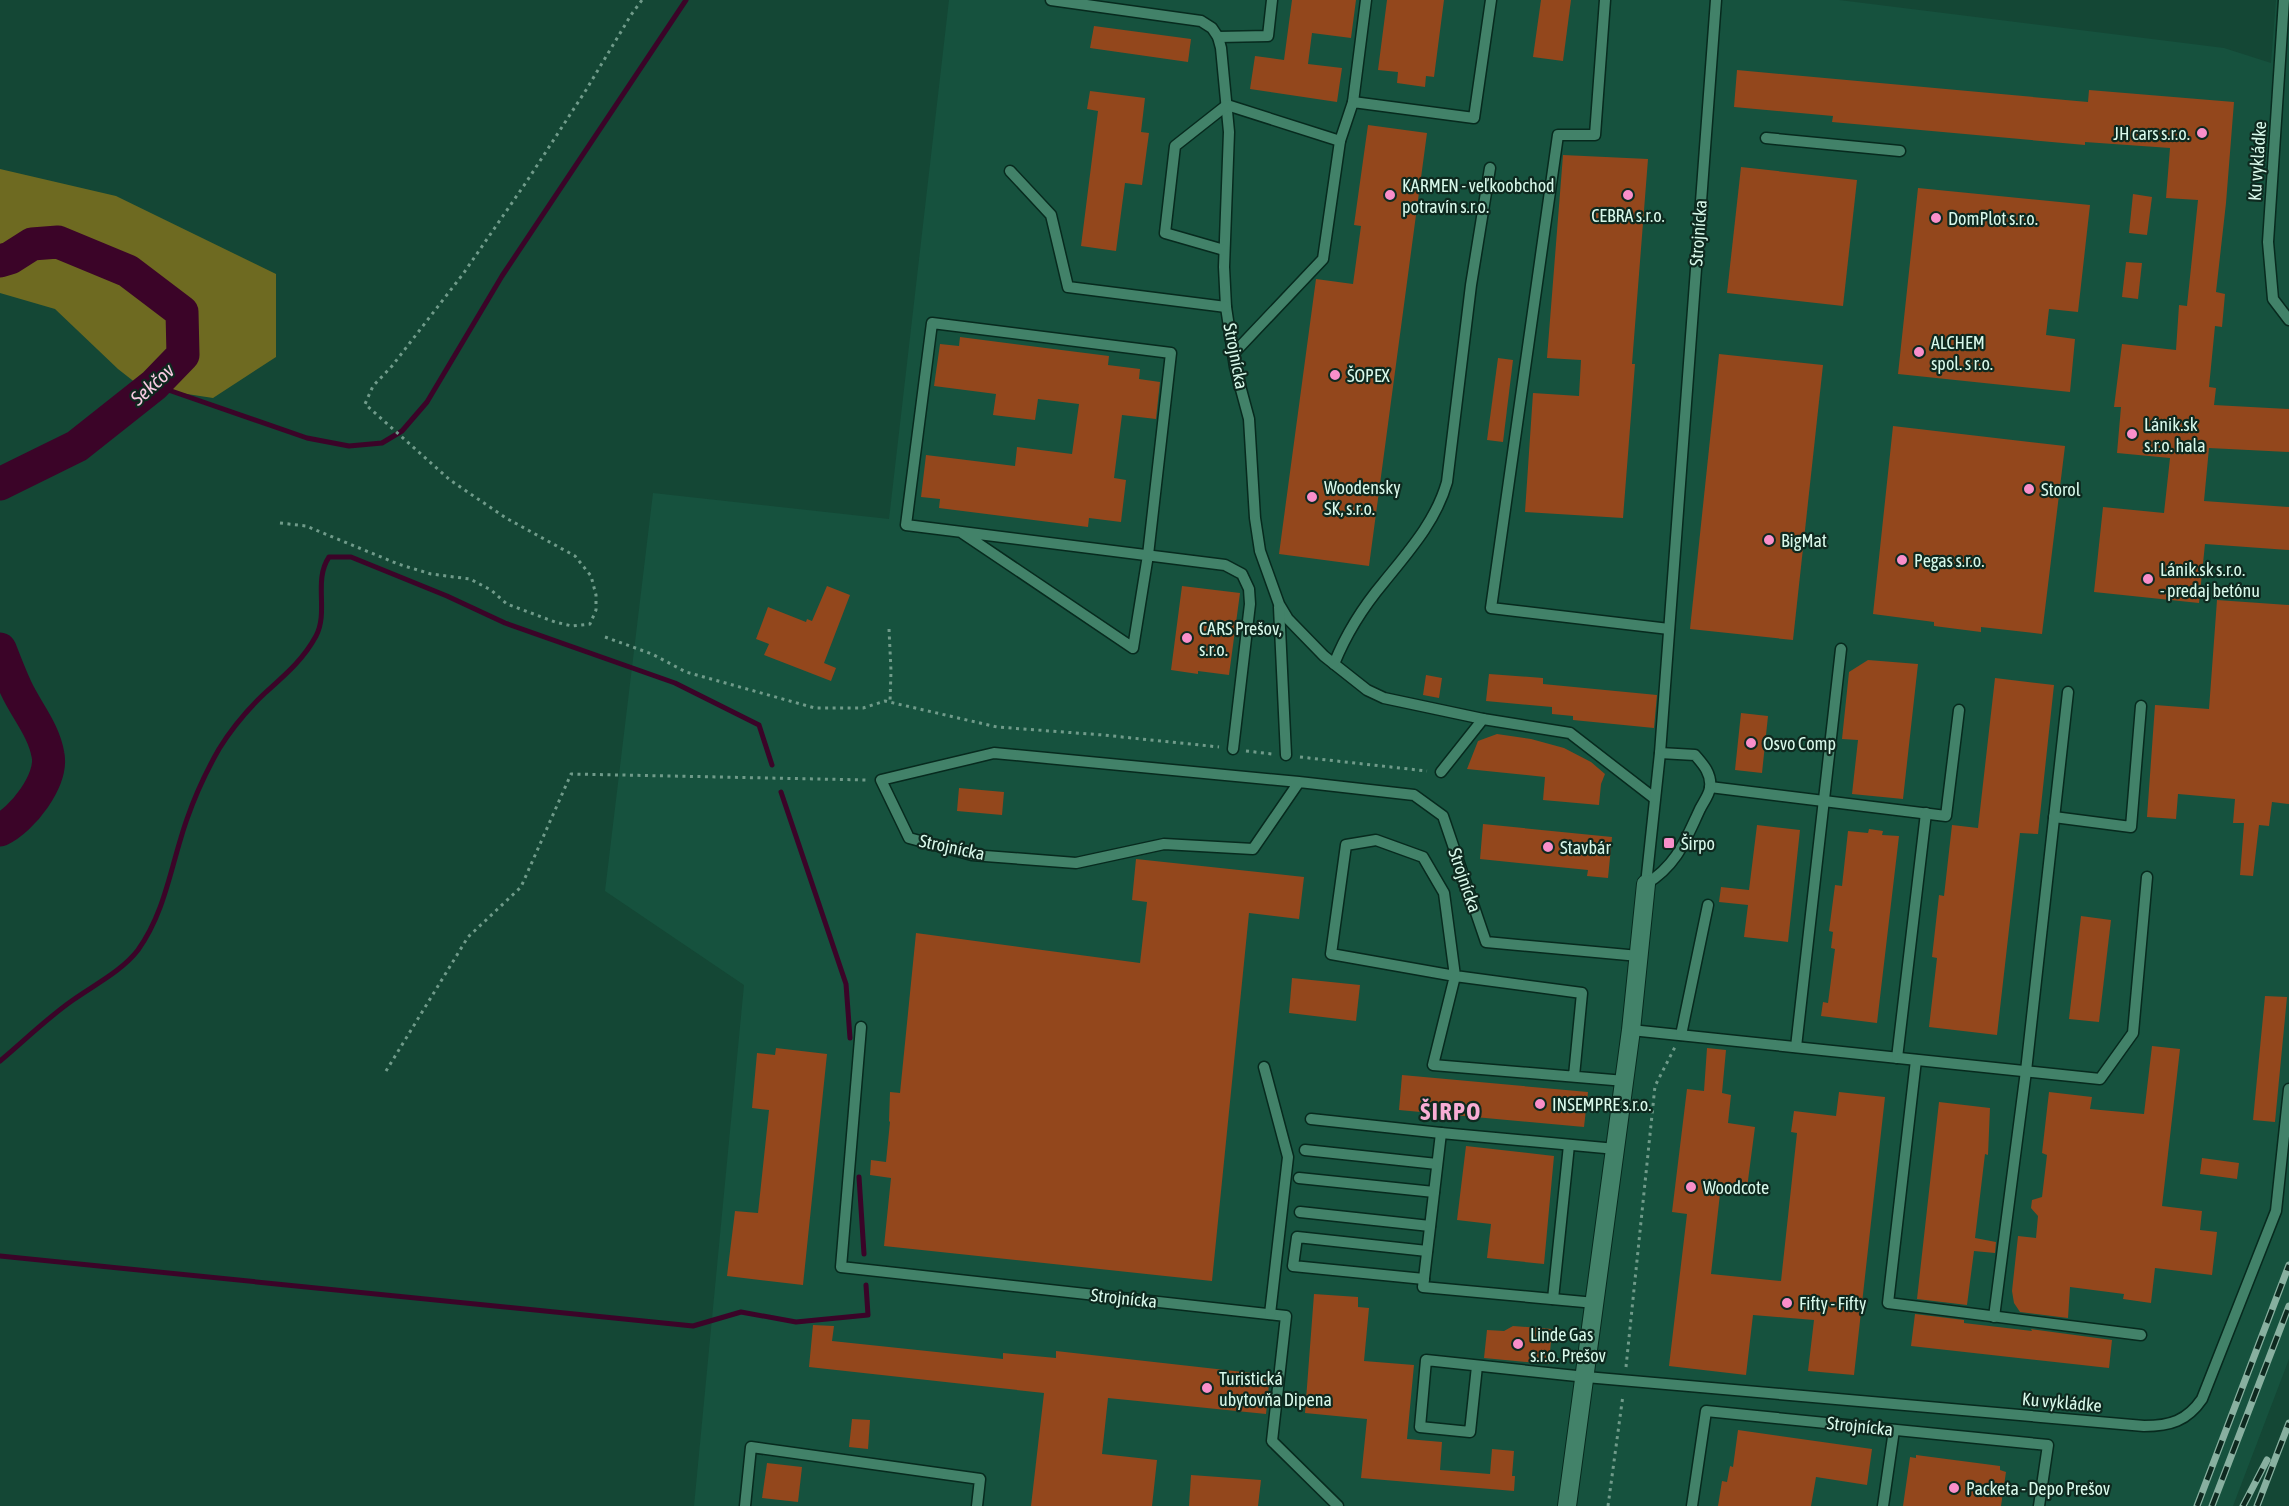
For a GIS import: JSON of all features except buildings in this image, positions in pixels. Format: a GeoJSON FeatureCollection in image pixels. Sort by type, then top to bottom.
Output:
{"type":"FeatureCollection","features":[{"type":"Feature","properties":{"kind":"street","name":"Strojnícka"},"geometry":{"type":"LineString","coordinates":[[1568,1506],[1631,1030],[1646,884]]}},
{"type":"Feature","properties":{"kind":"lane"},"geometry":{"type":"LineString","coordinates":[[1051,0],[1201,21],[1212,28],[1218,37],[1268,36],[1272,0]]}},
{"type":"Feature","properties":{"kind":"lane"},"geometry":{"type":"LineString","coordinates":[[1233,354],[1323,259],[1340,141],[1353,102],[1366,0]]}},
{"type":"Feature","properties":{"kind":"lane"},"geometry":{"type":"LineString","coordinates":[[1353,102],[1474,118],[1491,0]]}},
{"type":"Feature","properties":{"kind":"lane"},"geometry":{"type":"LineString","coordinates":[[1605,0],[1595,135],[1558,135],[1491,608],[1669,629]]}},
{"type":"Feature","properties":{"kind":"lane","name":"Strojnícka"},"geometry":{"type":"LineString","coordinates":[[1646,884],[1660,753],[1716,0]]}},
{"type":"Feature","properties":{"kind":"lane","name":"Ku vykládke"},"geometry":{"type":"LineString","coordinates":[[2284,0],[2268,242],[2273,299],[2289,320]]}},
{"type":"Feature","properties":{"kind":"lane","name":"Strojnícka"},"geometry":{"type":"LineString","coordinates":[[1218,37],[1227,105],[1229,147],[1224,250],[1226,307],[1233,354],[1249,419],[1255,518],[1260,551],[1279,604],[1288,619],[1334,664],[1353,680],[1384,698],[1483,719],[1570,733],[1654,798]]}},
{"type":"Feature","properties":{"kind":"lane"},"geometry":{"type":"LineString","coordinates":[[1224,250],[1165,233],[1174,146],[1227,105],[1340,141]]}},
{"type":"Feature","properties":{"kind":"lane"},"geometry":{"type":"LineString","coordinates":[[1766,138],[1900,152]]}},
{"type":"Feature","properties":{"kind":"lane"},"geometry":{"type":"LineString","coordinates":[[1334,664],[1355,623],[1382,583],[1419,538],[1442,500],[1447,482],[1471,285],[1490,168]]}},
{"type":"Feature","properties":{"kind":"lane"},"geometry":{"type":"LineString","coordinates":[[1010,171],[1051,215],[1068,287],[1226,307]]}},
{"type":"Feature","properties":{"kind":"lane"},"geometry":{"type":"LineString","coordinates":[[962,532],[1133,648],[1148,555],[1171,353],[932,323],[906,525],[1148,555],[1225,565],[1242,574],[1249,589],[1250,604],[1233,749]]}},
{"type":"Feature","properties":{"kind":"lane"},"geometry":{"type":"LineString","coordinates":[[1279,604],[1286,755]]}},
{"type":"Feature","properties":{"kind":"lane"},"geometry":{"type":"LineString","coordinates":[[1796,1047],[1841,649]]}},
{"type":"Feature","properties":{"kind":"lane"},"geometry":{"type":"LineString","coordinates":[[1994,1317],[2026,1071],[2068,692]]}},
{"type":"Feature","properties":{"kind":"lane"},"geometry":{"type":"LineString","coordinates":[[2054,817],[2132,827],[2141,706]]}},
{"type":"Feature","properties":{"kind":"lane"},"geometry":{"type":"LineString","coordinates":[[1710,787],[1946,816],[1959,710]]}},
{"type":"Feature","properties":{"kind":"lane"},"geometry":{"type":"LineString","coordinates":[[1441,772],[1483,719]]}},
{"type":"Feature","properties":{"kind":"lane","name":"Strojnícka"},"geometry":{"type":"LineString","coordinates":[[1299,782],[1253,849],[1164,844],[1076,863],[972,855],[909,838],[881,780],[994,753],[1299,782],[1414,795],[1443,816],[1486,942],[1639,956]]}},
{"type":"Feature","properties":{"kind":"lane"},"geometry":{"type":"LineString","coordinates":[[1646,884],[1671,865],[1686,840],[1710,787],[1707,770],[1695,755],[1660,753]]}},
{"type":"Feature","properties":{"kind":"lane"},"geometry":{"type":"LineString","coordinates":[[1897,1058],[1926,813]]}},
{"type":"Feature","properties":{"kind":"lane"},"geometry":{"type":"LineString","coordinates":[[1574,1077],[1582,993],[1455,976],[1331,954],[1346,845],[1376,840],[1423,857],[1444,893],[1455,976],[1433,1065],[1574,1077],[1624,1081]]}},
{"type":"Feature","properties":{"kind":"lane"},"geometry":{"type":"LineString","coordinates":[[1631,1030],[2100,1079],[2133,1033],[2147,877]]}},
{"type":"Feature","properties":{"kind":"lane"},"geometry":{"type":"LineString","coordinates":[[1681,1035],[1708,905]]}},
{"type":"Feature","properties":{"kind":"lane","name":"Strojnícka"},"geometry":{"type":"LineString","coordinates":[[861,1027],[841,1267],[1270,1314]]}},
{"type":"Feature","properties":{"kind":"lane"},"geometry":{"type":"LineString","coordinates":[[1916,1060],[1887,1304],[2141,1335]]}},
{"type":"Feature","properties":{"kind":"lane"},"geometry":{"type":"LineString","coordinates":[[1264,1067],[1288,1157],[1270,1314],[1286,1316],[1272,1441],[1338,1506]]}},
{"type":"Feature","properties":{"kind":"lane","name":"Ku vykládke"},"geometry":{"type":"LineString","coordinates":[[1477,1366],[1470,1432],[1420,1427],[1426,1360],[1625,1381],[2144,1426],[2162,1426],[2177,1421],[2193,1412],[2202,1399],[2276,1210],[2289,1089]]}},
{"type":"Feature","properties":{"kind":"lane"},"geometry":{"type":"LineString","coordinates":[[1311,1119],[1616,1149]]}},
{"type":"Feature","properties":{"kind":"lane"},"geometry":{"type":"LineString","coordinates":[[1441,1133],[1423,1287],[1595,1303]]}},
{"type":"Feature","properties":{"kind":"lane"},"geometry":{"type":"LineString","coordinates":[[1553,1299],[1569,1145]]}},
{"type":"Feature","properties":{"kind":"lane"},"geometry":{"type":"LineString","coordinates":[[1305,1150],[1437,1164]]}},
{"type":"Feature","properties":{"kind":"lane"},"geometry":{"type":"LineString","coordinates":[[1299,1178],[1434,1192]]}},
{"type":"Feature","properties":{"kind":"lane"},"geometry":{"type":"LineString","coordinates":[[1300,1212],[1430,1226]]}},
{"type":"Feature","properties":{"kind":"lane"},"geometry":{"type":"LineString","coordinates":[[1424,1279],[1293,1266],[1297,1237],[1427,1251]]}},
{"type":"Feature","properties":{"kind":"lane","name":"Strojnícka"},"geometry":{"type":"LineString","coordinates":[[1692,1506],[1706,1411],[2048,1445],[2039,1506]]}},
{"type":"Feature","properties":{"kind":"lane"},"geometry":{"type":"LineString","coordinates":[[1883,1506],[1894,1430]]}},
{"type":"Feature","properties":{"kind":"lane"},"geometry":{"type":"LineString","coordinates":[[745,1506],[751,1448],[980,1479],[977,1506]]}},
{"type":"Feature","properties":{"kind":"path"},"geometry":{"type":"LineString","coordinates":[[280,523],[306,526],[398,564],[431,574],[471,579],[491,590],[507,604],[555,622],[572,626],[590,624],[596,610],[596,596],[591,576],[575,556],[506,518],[450,480],[365,404],[373,386],[392,366],[462,274],[520,191],[642,0]]}},
{"type":"Feature","properties":{"kind":"path"},"geometry":{"type":"LineString","coordinates":[[889,629],[890,702]]}},
{"type":"Feature","properties":{"kind":"path"},"geometry":{"type":"LineString","coordinates":[[605,637],[652,654],[686,672],[815,708],[863,708],[885,701],[997,727],[1103,735],[1441,772]]}},
{"type":"Feature","properties":{"kind":"path"},"geometry":{"type":"LineString","coordinates":[[386,1071],[468,937],[521,887],[571,774],[881,780]]}},
{"type":"Feature","properties":{"kind":"path"},"geometry":{"type":"LineString","coordinates":[[1608,1506],[1625,1381],[1655,1086],[1681,1035]]}},
{"type":"Feature","properties":{"kind":"shaded area"},"geometry":{"type":"Polygon","coordinates":[[[949,0],[1839,0],[2224,48],[2271,63],[2276,0],[2289,0],[2289,1359],[2233,1506],[694,1506],[744,985],[605,891],[653,493],[889,519],[949,0]]]}},
{"type":"Feature","properties":{"kind":"shaded area"},"geometry":{"type":"Polygon","coordinates":[[[0,169],[116,196],[276,274],[276,357],[213,398],[141,387],[118,369],[55,309],[0,293],[0,169]]]}},
{"type":"Feature","properties":{"kind":"waterway"},"geometry":{"type":"LineString","coordinates":[[154,385],[307,438],[349,446],[382,443],[402,431],[427,402],[502,276],[686,0]]}},
{"type":"Feature","properties":{"kind":"waterway","name":"Sekčov"},"geometry":{"type":"LineString","coordinates":[[0,261],[10,258],[32,244],[58,242],[128,271],[182,312],[183,355],[154,385],[77,446],[0,484]]}},
{"type":"Feature","properties":{"kind":"waterway"},"geometry":{"type":"LineString","coordinates":[[0,1061],[63,1007],[116,971],[138,950],[162,903],[190,810],[219,749],[258,699],[293,667],[316,636],[320,626],[322,576],[329,557],[351,557],[447,596],[505,623],[675,683],[759,725],[772,765]]}},
{"type":"Feature","properties":{"kind":"waterway","name":"Sekčov"},"geometry":{"type":"LineString","coordinates":[[0,649],[16,688],[43,737],[48,755],[46,776],[34,798],[17,818],[0,830]]}},
{"type":"Feature","properties":{"kind":"waterway"},"geometry":{"type":"LineString","coordinates":[[781,792],[846,984],[850,1038]]}},
{"type":"Feature","properties":{"kind":"waterway"},"geometry":{"type":"LineString","coordinates":[[859,1177],[864,1254]]}},
{"type":"Feature","properties":{"kind":"waterway"},"geometry":{"type":"LineString","coordinates":[[0,1256],[693,1326],[741,1312],[796,1322],[868,1315],[866,1285]]}},
{"type":"Feature","properties":{"kind":"railway"},"geometry":{"type":"LineString","coordinates":[[2197,1506],[2289,1265]]}},
{"type":"Feature","properties":{"kind":"railway"},"geometry":{"type":"LineString","coordinates":[[2212,1506],[2289,1306]]}},
{"type":"Feature","properties":{"kind":"railway"},"geometry":{"type":"LineString","coordinates":[[2257,1506],[2289,1423]]}},
{"type":"Feature","properties":{"kind":"railway"},"geometry":{"type":"LineString","coordinates":[[2243,1506],[2267,1460]]}},
{"type":"Feature","properties":{"kind":"place","name":"JH cars s.r.o."},"geometry":{"type":"Point","coordinates":[2202,133]}},
{"type":"Feature","properties":{"kind":"place","name":"KARMEN - veľkoobchod potravín s.r.o."},"geometry":{"type":"Point","coordinates":[1390,195]}},
{"type":"Feature","properties":{"kind":"place","name":"CEBRA s.r.o."},"geometry":{"type":"Point","coordinates":[1628,195]}},
{"type":"Feature","properties":{"kind":"place","name":"DomPlot s.r.o."},"geometry":{"type":"Point","coordinates":[1936,218]}},
{"type":"Feature","properties":{"kind":"place","name":"ALCHEM spol. s r.o."},"geometry":{"type":"Point","coordinates":[1919,352]}},
{"type":"Feature","properties":{"kind":"place","name":"ŠOPEX"},"geometry":{"type":"Point","coordinates":[1335,375]}},
{"type":"Feature","properties":{"kind":"place","name":"Lánik.sk s.r.o. hala"},"geometry":{"type":"Point","coordinates":[2132,434]}},
{"type":"Feature","properties":{"kind":"place","name":"Storol"},"geometry":{"type":"Point","coordinates":[2029,489]}},
{"type":"Feature","properties":{"kind":"place","name":"Woodensky SK, s.r.o."},"geometry":{"type":"Point","coordinates":[1312,497]}},
{"type":"Feature","properties":{"kind":"place","name":"BigMat"},"geometry":{"type":"Point","coordinates":[1769,540]}},
{"type":"Feature","properties":{"kind":"place","name":"Pegas s.r.o."},"geometry":{"type":"Point","coordinates":[1902,560]}},
{"type":"Feature","properties":{"kind":"place","name":"Lánik.sk s.r.o. - predaj betónu"},"geometry":{"type":"Point","coordinates":[2148,579]}},
{"type":"Feature","properties":{"kind":"place","name":"CARS Prešov, s.r.o."},"geometry":{"type":"Point","coordinates":[1187,638]}},
{"type":"Feature","properties":{"kind":"place","name":"Osvo Comp"},"geometry":{"type":"Point","coordinates":[1751,743]}},
{"type":"Feature","properties":{"kind":"place","name":"Širpo"},"geometry":{"type":"Point","coordinates":[1669,843]}},
{"type":"Feature","properties":{"kind":"place","name":"Stavbár"},"geometry":{"type":"Point","coordinates":[1548,847]}},
{"type":"Feature","properties":{"kind":"place","name":"INSEMPRE s.r.o."},"geometry":{"type":"Point","coordinates":[1540,1104]}},
{"type":"Feature","properties":{"kind":"place","name":"Woodcote"},"geometry":{"type":"Point","coordinates":[1691,1187]}},
{"type":"Feature","properties":{"kind":"place","name":"Fifty - Fifty"},"geometry":{"type":"Point","coordinates":[1787,1303]}},
{"type":"Feature","properties":{"kind":"place","name":"Linde Gas s.r.o. Prešov"},"geometry":{"type":"Point","coordinates":[1518,1344]}},
{"type":"Feature","properties":{"kind":"place","name":"Turistická ubytovňa Dipena"},"geometry":{"type":"Point","coordinates":[1207,1388]}},
{"type":"Feature","properties":{"kind":"place","name":"Packeta - Depo Prešov"},"geometry":{"type":"Point","coordinates":[1954,1488]}},
{"type":"Feature","properties":{"kind":"district","name":"ŠIRPO"},"geometry":{"type":"Point","coordinates":[1451,1111]}}]}
